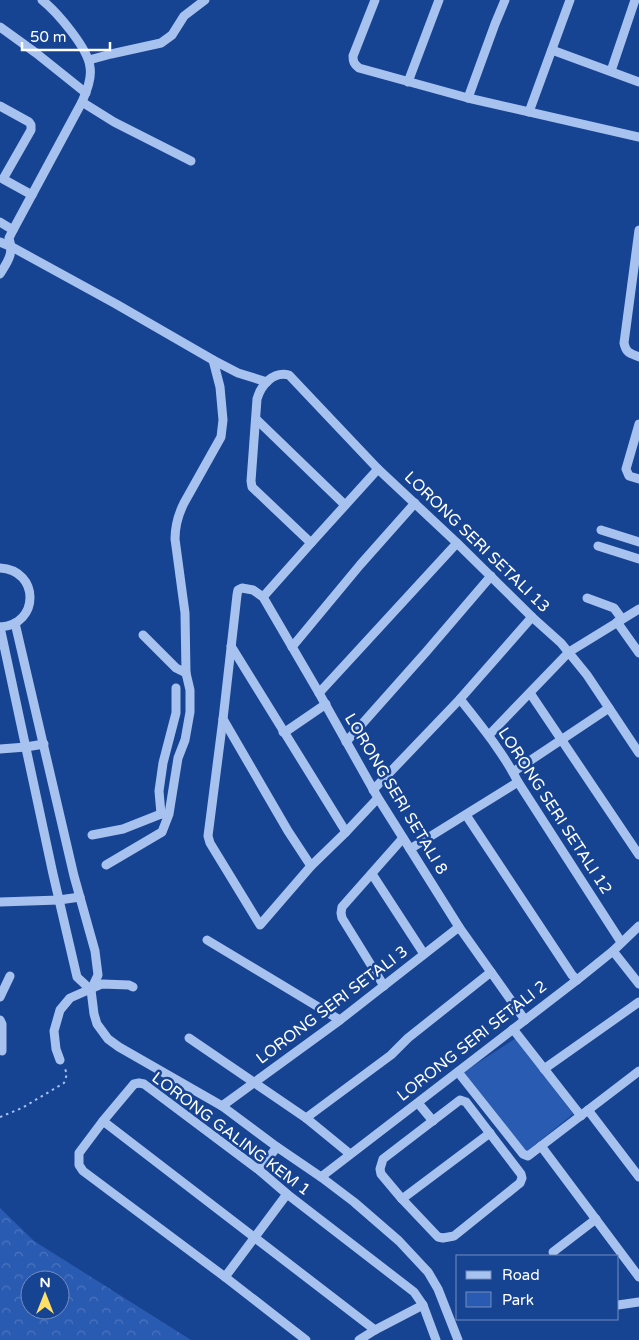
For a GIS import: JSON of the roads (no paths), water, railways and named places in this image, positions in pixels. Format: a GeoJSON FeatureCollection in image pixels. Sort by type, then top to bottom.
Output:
{"type":"FeatureCollection","features":[{"type":"Feature","properties":{"kind":"street"},"geometry":{"type":"LineString","coordinates":[[7,239],[82,102],[90,78],[88,60],[78,41],[58,15],[42,0]]}},
{"type":"Feature","properties":{"kind":"street"},"geometry":{"type":"LineString","coordinates":[[88,60],[161,43],[172,35],[184,16],[205,0]]}},
{"type":"Feature","properties":{"kind":"street"},"geometry":{"type":"LineString","coordinates":[[375,0],[354,56],[353,61],[359,68],[468,98],[639,137]]}},
{"type":"Feature","properties":{"kind":"street"},"geometry":{"type":"LineString","coordinates":[[408,82],[439,0]]}},
{"type":"Feature","properties":{"kind":"street"},"geometry":{"type":"LineString","coordinates":[[468,98],[505,0]]}},
{"type":"Feature","properties":{"kind":"street"},"geometry":{"type":"LineString","coordinates":[[529,112],[570,0]]}},
{"type":"Feature","properties":{"kind":"street"},"geometry":{"type":"LineString","coordinates":[[611,71],[635,0]]}},
{"type":"Feature","properties":{"kind":"street"},"geometry":{"type":"LineString","coordinates":[[0,27],[86,93]]}},
{"type":"Feature","properties":{"kind":"street"},"geometry":{"type":"LineString","coordinates":[[552,50],[639,82]]}},
{"type":"Feature","properties":{"kind":"street"},"geometry":{"type":"LineString","coordinates":[[82,102],[114,122],[191,162]]}},
{"type":"Feature","properties":{"kind":"street"},"geometry":{"type":"LineString","coordinates":[[0,106],[29,122],[31,125],[31,130],[1,179],[32,195]]}},
{"type":"Feature","properties":{"kind":"street"},"geometry":{"type":"LineString","coordinates":[[0,222],[7,239],[10,257],[0,274]]}},
{"type":"Feature","properties":{"kind":"street"},"geometry":{"type":"LineString","coordinates":[[639,230],[635,293],[624,342],[625,349],[639,357]]}},
{"type":"Feature","properties":{"kind":"street"},"geometry":{"type":"LineString","coordinates":[[7,239],[213,360],[238,373],[267,382]]}},
{"type":"Feature","properties":{"kind":"street"},"geometry":{"type":"LineString","coordinates":[[106,865],[162,832],[178,758],[185,740],[190,712],[190,690],[186,673],[185,613],[175,530],[179,513],[221,437],[223,420],[220,387],[213,360]]}},
{"type":"Feature","properties":{"kind":"street","name":"LORONG SERI SETALI 13"},"geometry":{"type":"LineString","coordinates":[[267,382],[275,375],[289,375],[378,469],[457,543],[532,618],[561,643],[587,675],[639,753]]}},
{"type":"Feature","properties":{"kind":"street"},"geometry":{"type":"LineString","coordinates":[[267,382],[261,387],[257,399],[252,487],[311,543]]}},
{"type":"Feature","properties":{"kind":"street"},"geometry":{"type":"LineString","coordinates":[[256,419],[345,505]]}},
{"type":"Feature","properties":{"kind":"street"},"geometry":{"type":"LineString","coordinates":[[639,424],[626,469],[629,476],[639,480]]}},
{"type":"Feature","properties":{"kind":"street"},"geometry":{"type":"LineString","coordinates":[[378,469],[263,597],[253,590],[242,588],[238,590],[208,836],[210,843],[260,925],[311,866],[346,832],[375,794],[532,618]]}},
{"type":"Feature","properties":{"kind":"street"},"geometry":{"type":"LineString","coordinates":[[292,647],[360,565],[415,503]]}},
{"type":"Feature","properties":{"kind":"street"},"geometry":{"type":"LineString","coordinates":[[601,530],[639,542]]}},
{"type":"Feature","properties":{"kind":"street"},"geometry":{"type":"LineString","coordinates":[[319,693],[457,543]]}},
{"type":"Feature","properties":{"kind":"street"},"geometry":{"type":"LineString","coordinates":[[598,546],[639,559]]}},
{"type":"Feature","properties":{"kind":"street"},"geometry":{"type":"LineString","coordinates":[[0,568],[20,574],[30,590],[28,609],[23,617],[15,623],[0,627],[77,977],[91,990]]}},
{"type":"Feature","properties":{"kind":"street"},"geometry":{"type":"LineString","coordinates":[[346,742],[491,576]]}},
{"type":"Feature","properties":{"kind":"street","name":"LORONG SERI SETALI 8"},"geometry":{"type":"LineString","coordinates":[[263,597],[326,704],[375,794],[459,927],[525,1020]]}},
{"type":"Feature","properties":{"kind":"street"},"geometry":{"type":"LineString","coordinates":[[587,598],[614,608],[639,653]]}},
{"type":"Feature","properties":{"kind":"street"},"geometry":{"type":"LineString","coordinates":[[489,735],[569,652],[639,609]]}},
{"type":"Feature","properties":{"kind":"street"},"geometry":{"type":"LineString","coordinates":[[15,623],[80,897],[95,951],[98,975],[91,990],[97,1024],[108,1039],[119,1047],[222,1106],[354,1202],[399,1242],[428,1272],[438,1289],[458,1340]]}},
{"type":"Feature","properties":{"kind":"street"},"geometry":{"type":"LineString","coordinates":[[143,636],[176,668],[186,673]]}},
{"type":"Feature","properties":{"kind":"street"},"geometry":{"type":"LineString","coordinates":[[231,646],[346,832]]}},
{"type":"Feature","properties":{"kind":"street"},"geometry":{"type":"LineString","coordinates":[[165,814],[159,792],[163,763],[176,713],[176,688]]}},
{"type":"Feature","properties":{"kind":"street"},"geometry":{"type":"LineString","coordinates":[[530,693],[639,855]]}},
{"type":"Feature","properties":{"kind":"street","name":"LORONG SERI SETALI 12"},"geometry":{"type":"LineString","coordinates":[[460,699],[489,735],[621,942]]}},
{"type":"Feature","properties":{"kind":"street"},"geometry":{"type":"LineString","coordinates":[[283,732],[326,704]]}},
{"type":"Feature","properties":{"kind":"street"},"geometry":{"type":"LineString","coordinates":[[513,772],[609,708]]}},
{"type":"Feature","properties":{"kind":"street"},"geometry":{"type":"LineString","coordinates":[[223,719],[288,831],[311,866]]}},
{"type":"Feature","properties":{"kind":"street"},"geometry":{"type":"LineString","coordinates":[[0,749],[44,744]]}},
{"type":"Feature","properties":{"kind":"street"},"geometry":{"type":"LineString","coordinates":[[410,849],[518,782]]}},
{"type":"Feature","properties":{"kind":"street"},"geometry":{"type":"LineString","coordinates":[[92,835],[123,828],[165,814]]}},
{"type":"Feature","properties":{"kind":"street"},"geometry":{"type":"LineString","coordinates":[[466,815],[577,980]]}},
{"type":"Feature","properties":{"kind":"street"},"geometry":{"type":"LineString","coordinates":[[384,986],[342,918],[341,913],[342,908],[403,838]]}},
{"type":"Feature","properties":{"kind":"street"},"geometry":{"type":"LineString","coordinates":[[372,874],[424,954]]}},
{"type":"Feature","properties":{"kind":"street"},"geometry":{"type":"LineString","coordinates":[[0,902],[59,900],[80,897]]}},
{"type":"Feature","properties":{"kind":"street","name":"LORONG SERI SETALI 2"},"geometry":{"type":"LineString","coordinates":[[321,1177],[577,980],[613,951],[639,926]]}},
{"type":"Feature","properties":{"kind":"street","name":"LORONG SERI SETALI 3"},"geometry":{"type":"LineString","coordinates":[[222,1106],[340,1020],[459,927]]}},
{"type":"Feature","properties":{"kind":"street"},"geometry":{"type":"LineString","coordinates":[[208,940],[340,1020]]}},
{"type":"Feature","properties":{"kind":"street"},"geometry":{"type":"LineString","coordinates":[[613,951],[639,984]]}},
{"type":"Feature","properties":{"kind":"street"},"geometry":{"type":"LineString","coordinates":[[306,1118],[390,1055],[408,1038],[491,972]]}},
{"type":"Feature","properties":{"kind":"street"},"geometry":{"type":"LineString","coordinates":[[0,997],[10,976]]}},
{"type":"Feature","properties":{"kind":"street"},"geometry":{"type":"LineString","coordinates":[[60,1060],[56,1049],[54,1031],[60,1010],[70,998],[102,984],[128,985],[133,987]]}},
{"type":"Feature","properties":{"kind":"street"},"geometry":{"type":"LineString","coordinates":[[544,1070],[639,1002]]}},
{"type":"Feature","properties":{"kind":"street"},"geometry":{"type":"LineString","coordinates":[[0,1020],[2,1024],[2,1051]]}},
{"type":"Feature","properties":{"kind":"street"},"geometry":{"type":"LineString","coordinates":[[513,1029],[544,1070],[639,1177]]}},
{"type":"Feature","properties":{"kind":"street"},"geometry":{"type":"LineString","coordinates":[[189,1038],[306,1118],[350,1154]]}},
{"type":"Feature","properties":{"kind":"street"},"geometry":{"type":"LineString","coordinates":[[458,1072],[523,1154],[528,1156],[639,1071]]}},
{"type":"Feature","properties":{"kind":"street","name":"LORONG GALING KEM 1"},"geometry":{"type":"LineString","coordinates":[[306,1340],[83,1171],[79,1165],[80,1153],[102,1121],[134,1084],[144,1084],[259,1170],[287,1194],[414,1292],[423,1305],[436,1340]]}},
{"type":"Feature","properties":{"kind":"street"},"geometry":{"type":"LineString","coordinates":[[460,1100],[463,1100],[490,1133],[521,1174],[522,1178],[520,1183],[454,1236],[444,1238],[438,1237],[402,1199],[381,1174],[380,1170],[383,1160],[433,1121],[460,1100]]}},
{"type":"Feature","properties":{"kind":"street"},"geometry":{"type":"LineString","coordinates":[[418,1103],[433,1121]]}},
{"type":"Feature","properties":{"kind":"street"},"geometry":{"type":"LineString","coordinates":[[102,1121],[375,1330]]}},
{"type":"Feature","properties":{"kind":"street"},"geometry":{"type":"LineString","coordinates":[[402,1199],[490,1133]]}},
{"type":"Feature","properties":{"kind":"street"},"geometry":{"type":"LineString","coordinates":[[541,1146],[639,1277]]}},
{"type":"Feature","properties":{"kind":"street"},"geometry":{"type":"LineString","coordinates":[[259,1170],[277,1147]]}},
{"type":"Feature","properties":{"kind":"street"},"geometry":{"type":"LineString","coordinates":[[225,1277],[287,1194]]}},
{"type":"Feature","properties":{"kind":"street"},"geometry":{"type":"LineString","coordinates":[[553,1252],[596,1219]]}},
{"type":"Feature","properties":{"kind":"street"},"geometry":{"type":"LineString","coordinates":[[619,1305],[639,1302]]}},
{"type":"Feature","properties":{"kind":"street"},"geometry":{"type":"LineString","coordinates":[[359,1340],[423,1305]]}}]}
